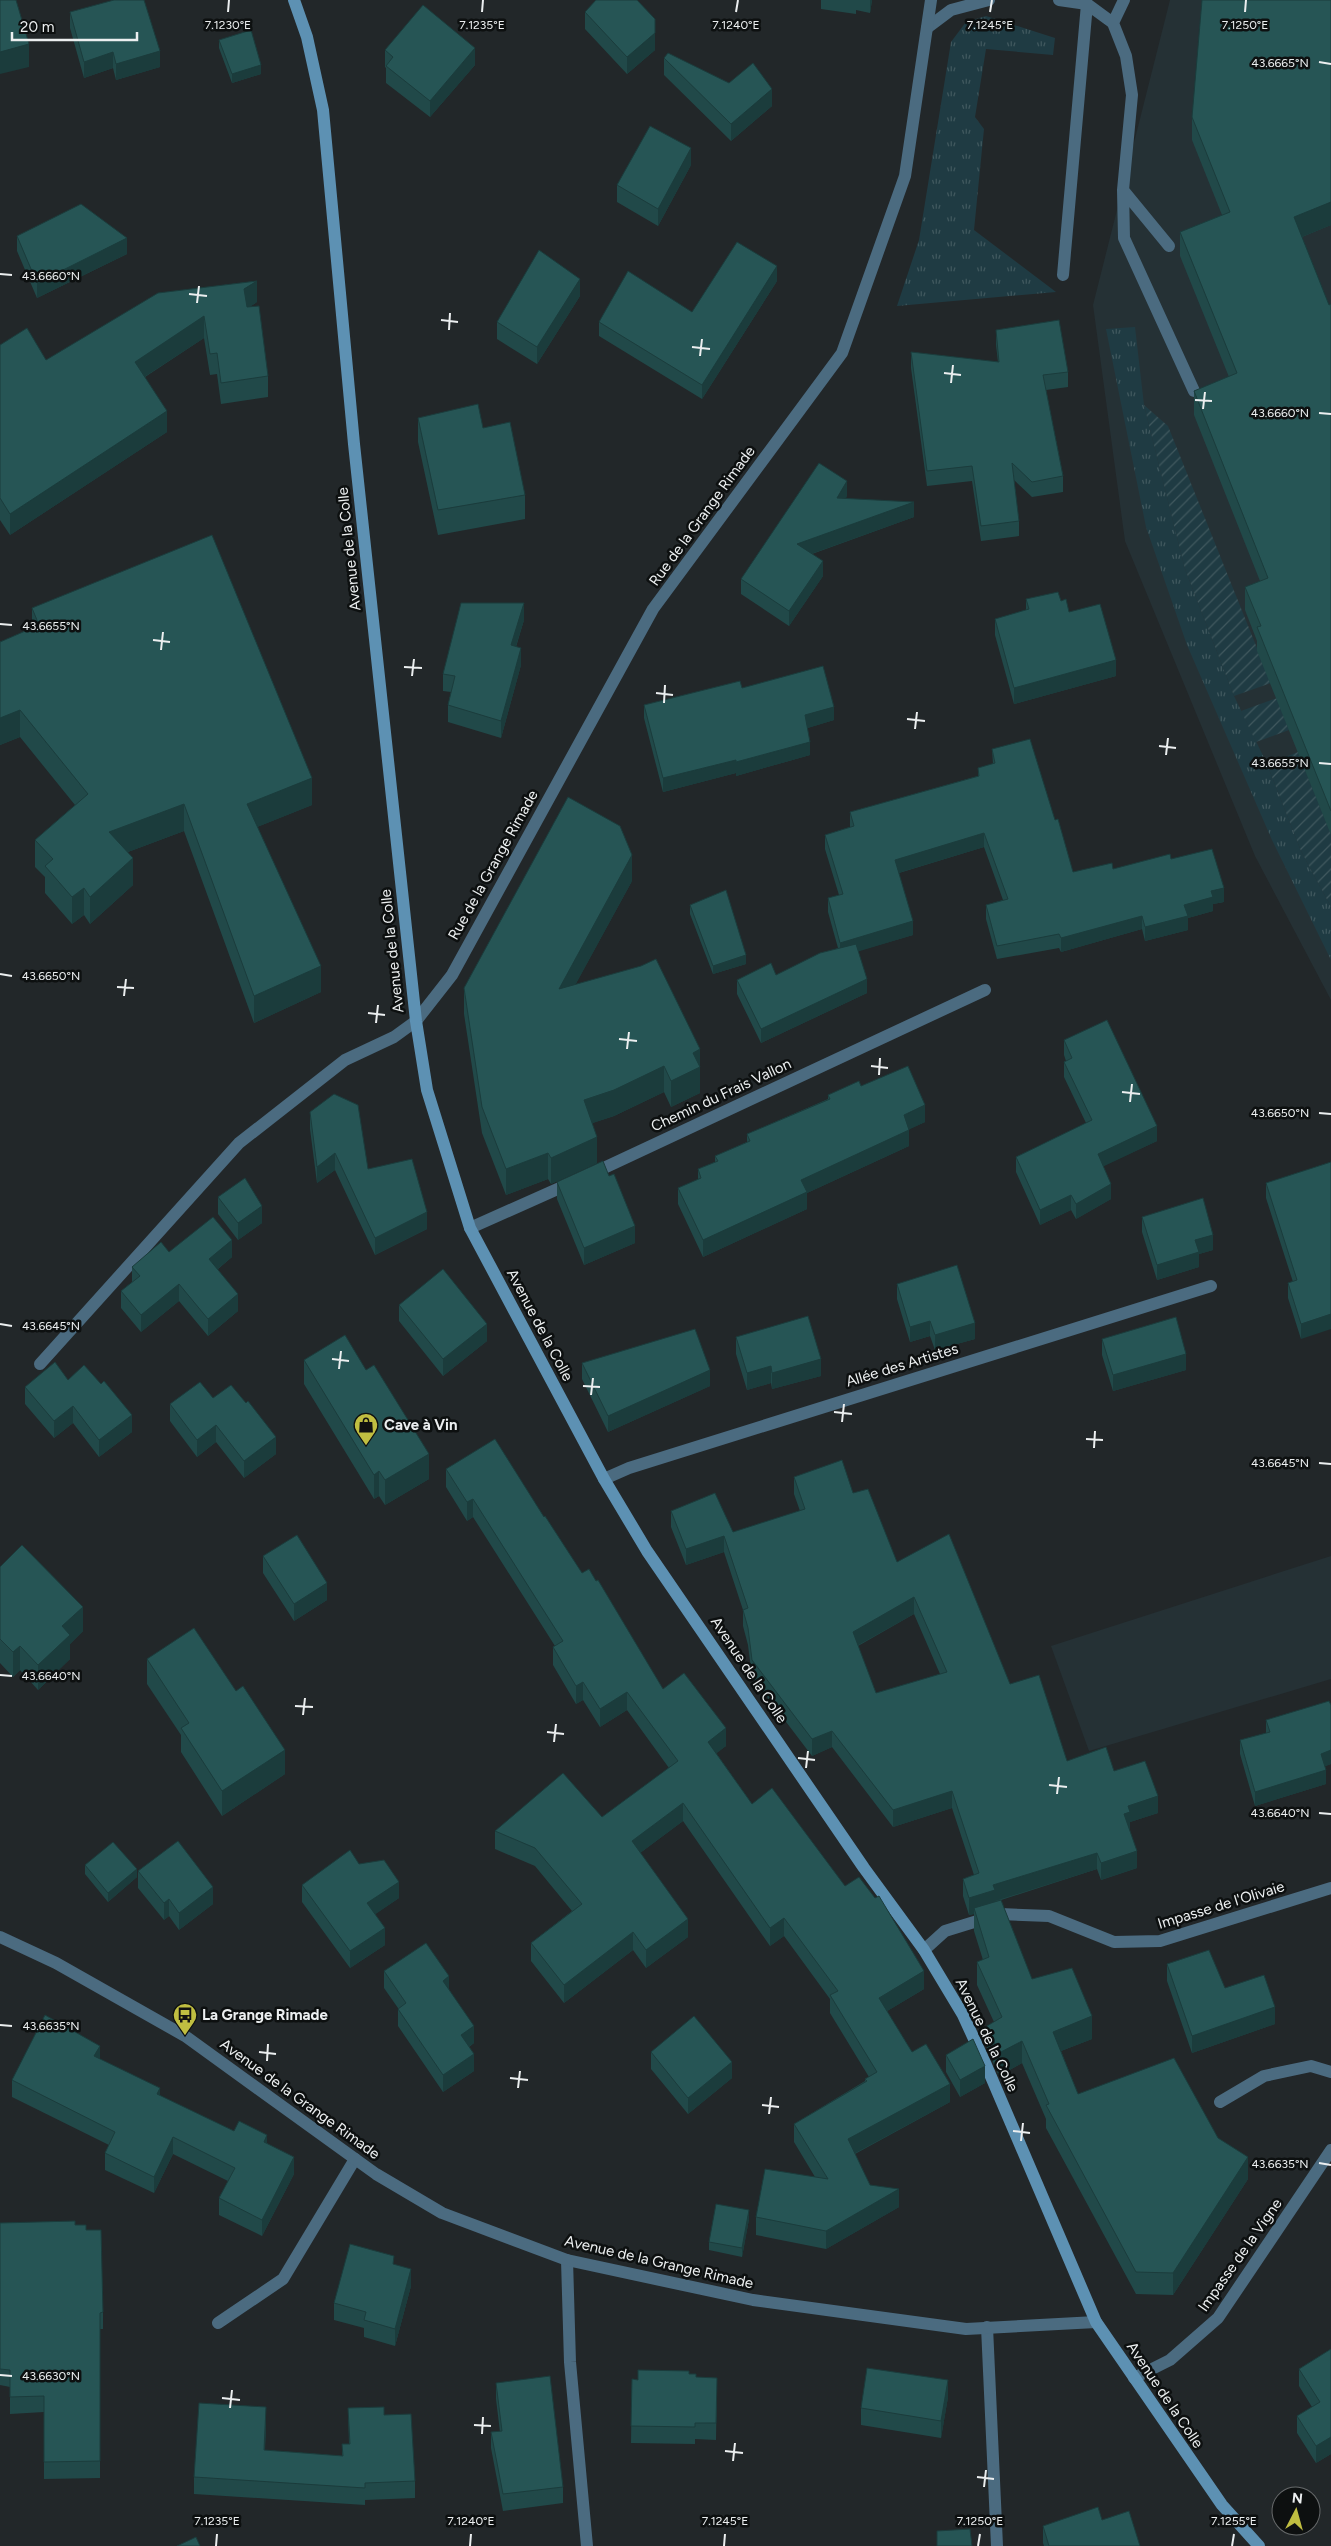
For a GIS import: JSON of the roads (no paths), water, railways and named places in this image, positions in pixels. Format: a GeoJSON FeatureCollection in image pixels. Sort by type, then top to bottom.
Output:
{"type":"FeatureCollection","features":[{"type":"Feature","properties":{"kind":"main road","name":"Avenue de la Colle"},"geometry":{"type":"LineString","coordinates":[[294,0],[307,37],[323,110],[355,453],[416,1021],[427,1090],[470,1228],[604,1479],[653,1559],[864,1868],[924,1950],[963,2015],[1096,2322],[1222,2505],[1259,2546]]}},
{"type":"Feature","properties":{"kind":"street","name":"Rue de la Grange Rimade"},"geometry":{"type":"LineString","coordinates":[[40,1364],[239,1143],[345,1060],[394,1037],[416,1021],[452,975],[653,609],[842,353],[905,176],[931,0]]}},
{"type":"Feature","properties":{"kind":"street"},"geometry":{"type":"LineString","coordinates":[[927,28],[951,10],[989,0]]}},
{"type":"Feature","properties":{"kind":"street"},"geometry":{"type":"LineString","coordinates":[[1059,0],[1087,4],[1113,23],[1126,56],[1132,95],[1123,190],[1124,238],[1194,391]]}},
{"type":"Feature","properties":{"kind":"street"},"geometry":{"type":"LineString","coordinates":[[1113,23],[1124,0]]}},
{"type":"Feature","properties":{"kind":"street"},"geometry":{"type":"LineString","coordinates":[[1063,275],[1087,4]]}},
{"type":"Feature","properties":{"kind":"street"},"geometry":{"type":"LineString","coordinates":[[1123,190],[1169,246]]}},
{"type":"Feature","properties":{"kind":"street","name":"Chemin du Frais Vallon"},"geometry":{"type":"LineString","coordinates":[[470,1228],[509,1212],[985,990]]}},
{"type":"Feature","properties":{"kind":"street","name":"Allée des Artistes"},"geometry":{"type":"LineString","coordinates":[[604,1479],[629,1468],[1211,1286]]}},
{"type":"Feature","properties":{"kind":"street","name":"Impasse de l'Olivaie"},"geometry":{"type":"LineString","coordinates":[[924,1950],[945,1931],[1000,1914],[1049,1916],[1114,1942],[1160,1941],[1331,1888]]}},
{"type":"Feature","properties":{"kind":"street","name":"Avenue de la Grange Rimade"},"geometry":{"type":"LineString","coordinates":[[0,1937],[56,1963],[185,2036],[376,2174],[442,2213],[567,2260],[753,2300],[966,2328],[1096,2322]]}},
{"type":"Feature","properties":{"kind":"street"},"geometry":{"type":"LineString","coordinates":[[1220,2102],[1264,2076],[1311,2066],[1331,2072]]}},
{"type":"Feature","properties":{"kind":"street","name":"Impasse de la Vigne"},"geometry":{"type":"LineString","coordinates":[[1134,2378],[1170,2360],[1218,2318],[1331,2150]]}},
{"type":"Feature","properties":{"kind":"street"},"geometry":{"type":"LineString","coordinates":[[218,2323],[283,2279],[355,2159]]}},
{"type":"Feature","properties":{"kind":"street"},"geometry":{"type":"LineString","coordinates":[[567,2260],[570,2362],[587,2546]]}},
{"type":"Feature","properties":{"kind":"street"},"geometry":{"type":"LineString","coordinates":[[987,2327],[997,2546]]}},
{"type":"Feature","properties":{"kind":"place","name":"Cave à Vin"},"geometry":{"type":"Point","coordinates":[366,1446]}},
{"type":"Feature","properties":{"kind":"place","name":"La Grange Rimade"},"geometry":{"type":"Point","coordinates":[185,2036]}}]}
